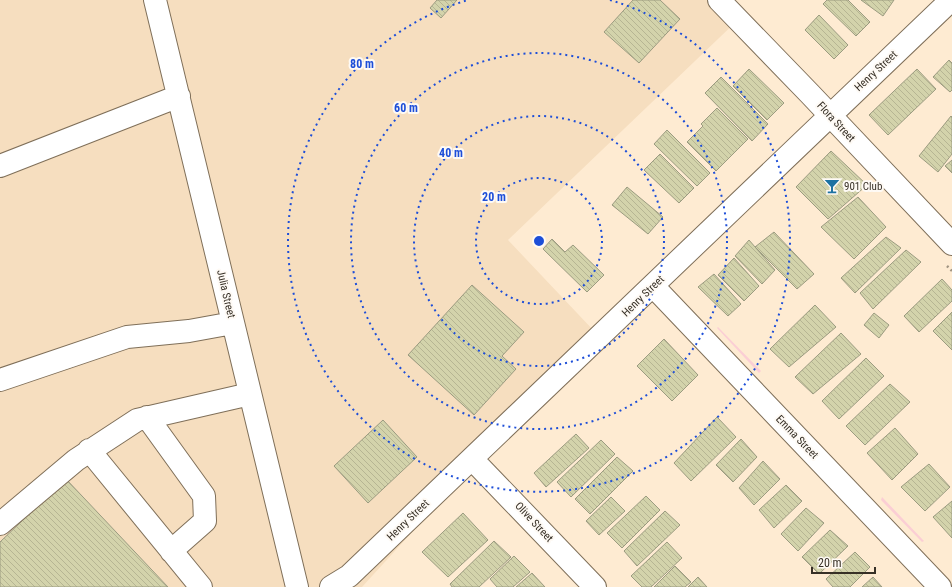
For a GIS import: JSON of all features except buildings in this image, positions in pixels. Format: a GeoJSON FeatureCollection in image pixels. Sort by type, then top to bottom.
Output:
{"type":"FeatureCollection","features":[{"type":"Feature","properties":{"kind":"street","name":"Julia Street"},"geometry":{"type":"LineString","coordinates":[[155,0],[297,587]]}},
{"type":"Feature","properties":{"kind":"street","name":"Flora Street"},"geometry":{"type":"LineString","coordinates":[[719,0],[952,244]]}},
{"type":"Feature","properties":{"kind":"street","name":"Henry Street"},"geometry":{"type":"LineString","coordinates":[[331,587],[349,576],[653,286],[829,115],[951,0]]}},
{"type":"Feature","properties":{"kind":"street"},"geometry":{"type":"LineString","coordinates":[[0,166],[179,96]]}},
{"type":"Feature","properties":{"kind":"street","name":"Emma Street"},"geometry":{"type":"LineString","coordinates":[[653,286],[940,587]]}},
{"type":"Feature","properties":{"kind":"street"},"geometry":{"type":"LineString","coordinates":[[0,380],[127,337],[233,323]]}},
{"type":"Feature","properties":{"kind":"street"},"geometry":{"type":"LineString","coordinates":[[0,524],[89,450],[136,420],[250,394]]}},
{"type":"Feature","properties":{"kind":"street"},"geometry":{"type":"LineString","coordinates":[[147,417],[204,496],[205,521],[171,551]]}},
{"type":"Feature","properties":{"kind":"street"},"geometry":{"type":"LineString","coordinates":[[89,450],[201,587]]}},
{"type":"Feature","properties":{"kind":"street","name":"Olive Street"},"geometry":{"type":"LineString","coordinates":[[472,458],[595,587]]}},
{"type":"Feature","properties":{"kind":"path"},"geometry":{"type":"LineString","coordinates":[[947,266],[952,271]]}},
{"type":"Feature","properties":{"kind":"shaded area"},"geometry":{"type":"Polygon","coordinates":[[[0,0],[727,0],[742,16],[508,240],[595,332],[362,587],[0,587],[0,0]]]}},
{"type":"Feature","properties":{"kind":"shaded area"},"geometry":{"type":"Polygon","coordinates":[[[718,327],[761,371],[759,373],[717,328],[718,327]]]}},
{"type":"Feature","properties":{"kind":"shaded area"},"geometry":{"type":"Polygon","coordinates":[[[882,497],[924,541],[922,542],[881,500],[882,497]]]}},
{"type":"Feature","properties":{"kind":"place","name":"901 Club"},"geometry":{"type":"Point","coordinates":[832,186]}}]}
